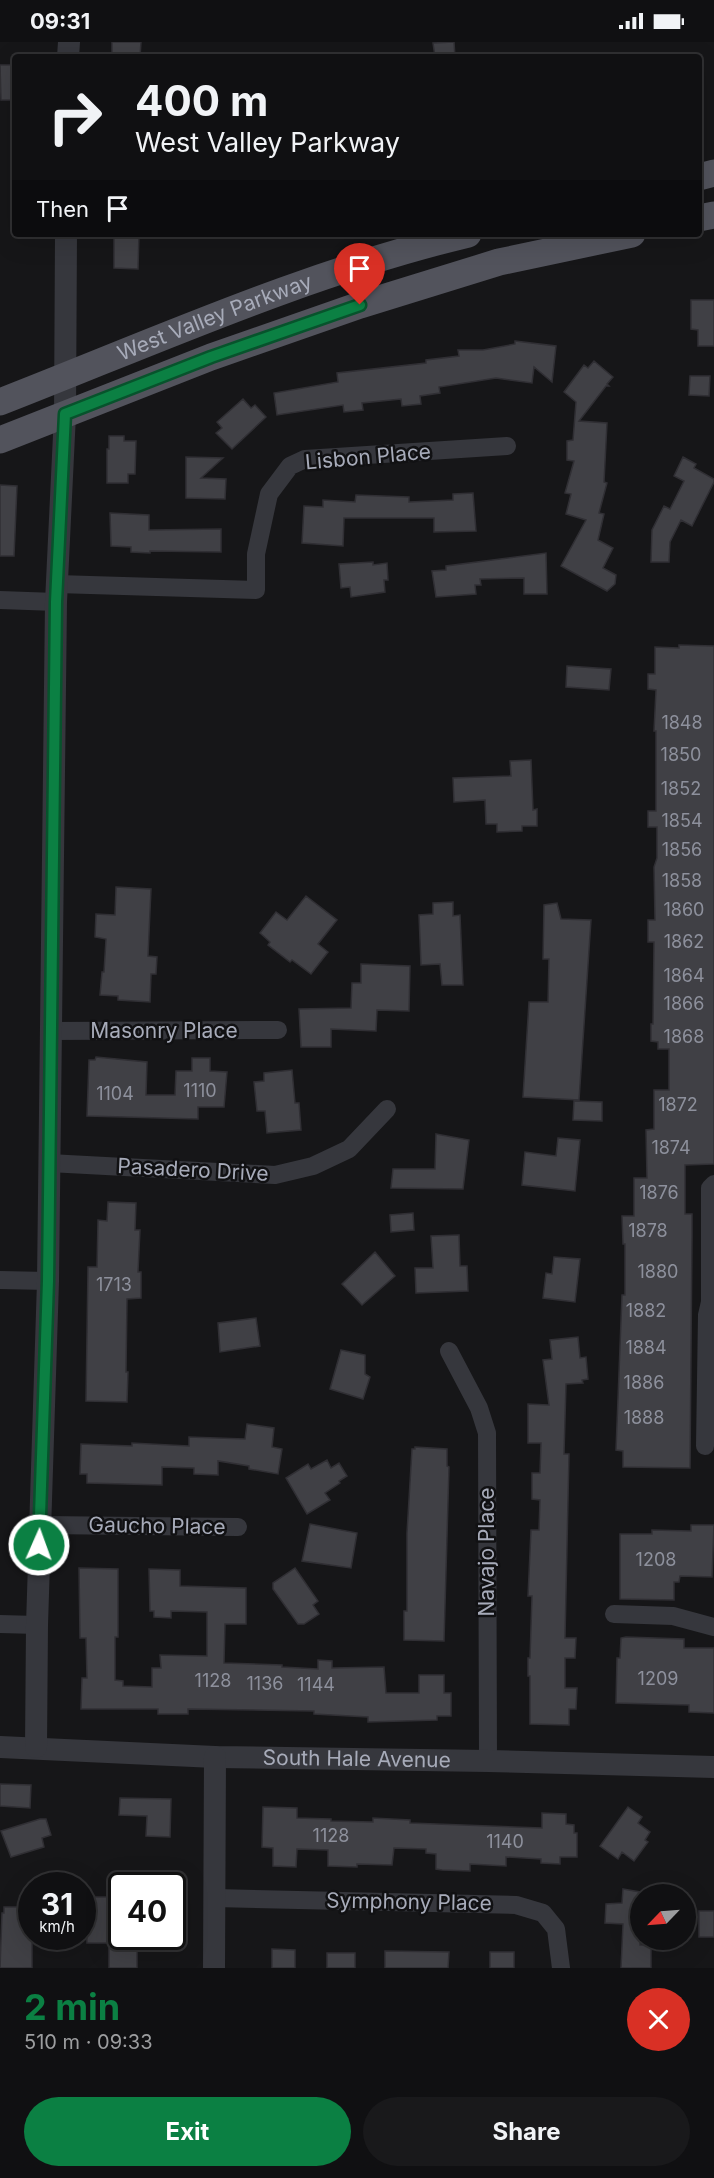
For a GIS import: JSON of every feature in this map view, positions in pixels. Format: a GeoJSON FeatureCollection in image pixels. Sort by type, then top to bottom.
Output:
{"type":"FeatureCollection","features":[{"type":"Feature","properties":{"kind":"main road","name":"West Valley Parkway"},"geometry":{"type":"LineString","coordinates":[[0,402],[246,304],[341,270],[457,237]]}},
{"type":"Feature","properties":{"kind":"main road","name":"West Valley Parkway"},"geometry":{"type":"LineString","coordinates":[[0,440],[211,357],[360,305],[499,262],[618,237]]}},
{"type":"Feature","properties":{"kind":"street"},"geometry":{"type":"LineString","coordinates":[[36,1747],[37,1624],[48,1281],[56,593],[65,414],[66,237]]}},
{"type":"Feature","properties":{"kind":"street","name":"Lisbon Place"},"geometry":{"type":"LineString","coordinates":[[56,593],[256,590],[256,554],[270,494],[290,466],[305,459],[507,446]]}},
{"type":"Feature","properties":{"kind":"street"},"geometry":{"type":"LineString","coordinates":[[0,600],[56,593]]}},
{"type":"Feature","properties":{"kind":"street","name":"Masonry Place"},"geometry":{"type":"LineString","coordinates":[[50,1031],[278,1030]]}},
{"type":"Feature","properties":{"kind":"street","name":"Pasadero Drive"},"geometry":{"type":"LineString","coordinates":[[49,1163],[274,1175],[313,1166],[349,1149],[387,1109]]}},
{"type":"Feature","properties":{"kind":"street"},"geometry":{"type":"LineString","coordinates":[[705,1446],[707,1315],[712,1301],[710,1188],[714,1184]]}},
{"type":"Feature","properties":{"kind":"street"},"geometry":{"type":"LineString","coordinates":[[0,1280],[48,1281]]}},
{"type":"Feature","properties":{"kind":"street","name":"Navajo Place"},"geometry":{"type":"LineString","coordinates":[[449,1351],[479,1407],[487,1433],[488,1761]]}},
{"type":"Feature","properties":{"kind":"street","name":"Gaucho Place"},"geometry":{"type":"LineString","coordinates":[[40,1525],[238,1527]]}},
{"type":"Feature","properties":{"kind":"street"},"geometry":{"type":"LineString","coordinates":[[614,1614],[673,1616],[714,1627]]}},
{"type":"Feature","properties":{"kind":"street"},"geometry":{"type":"LineString","coordinates":[[0,1624],[37,1624]]}},
{"type":"Feature","properties":{"kind":"street","name":"South Hale Avenue"},"geometry":{"type":"LineString","coordinates":[[0,1747],[215,1757],[714,1767]]}},
{"type":"Feature","properties":{"kind":"street"},"geometry":{"type":"LineString","coordinates":[[214,1968],[215,1757]]}},
{"type":"Feature","properties":{"kind":"street","name":"Symphony Place"},"geometry":{"type":"LineString","coordinates":[[215,1898],[516,1905],[543,1913],[556,1929],[561,1968]]}},
{"type":"Feature","properties":{"kind":"building"},"geometry":{"type":"Polygon","coordinates":[[[112,42],[141,42],[140,54],[112,54],[112,42]]]}},
{"type":"Feature","properties":{"kind":"building"},"geometry":{"type":"Polygon","coordinates":[[[454,42],[455,54],[435,54],[433,43],[454,42]]]}},
{"type":"Feature","properties":{"kind":"building"},"geometry":{"type":"Polygon","coordinates":[[[0,65],[12,65],[12,100],[1,100],[0,65]]]}},
{"type":"Feature","properties":{"kind":"building"},"geometry":{"type":"Polygon","coordinates":[[[114,237],[139,237],[138,269],[114,268],[114,237]]]}},
{"type":"Feature","properties":{"kind":"building"},"geometry":{"type":"Polygon","coordinates":[[[691,300],[714,300],[714,346],[698,346],[698,330],[691,329],[691,300]]]}},
{"type":"Feature","properties":{"kind":"building"},"geometry":{"type":"Polygon","coordinates":[[[515,341],[556,346],[552,382],[534,367],[532,383],[496,378],[439,387],[440,393],[420,396],[421,404],[402,406],[401,399],[362,403],[363,410],[344,412],[343,405],[277,415],[274,393],[338,382],[337,373],[426,363],[426,360],[459,356],[458,350],[483,350],[515,344],[515,341]]]}},
{"type":"Feature","properties":{"kind":"building"},"geometry":{"type":"Polygon","coordinates":[[[594,361],[613,377],[607,384],[609,386],[606,386],[579,421],[607,423],[604,482],[607,483],[599,513],[604,514],[598,540],[613,548],[603,568],[616,575],[615,584],[607,591],[561,566],[586,520],[566,514],[571,494],[565,493],[574,461],[567,460],[567,441],[573,440],[576,402],[564,392],[584,365],[588,368],[594,361]]]}},
{"type":"Feature","properties":{"kind":"building"},"geometry":{"type":"Polygon","coordinates":[[[690,376],[710,376],[709,396],[689,395],[690,376]]]}},
{"type":"Feature","properties":{"kind":"building"},"geometry":{"type":"Polygon","coordinates":[[[243,399],[251,408],[255,405],[266,417],[232,449],[216,433],[222,428],[217,422],[243,399]]]}},
{"type":"Feature","properties":{"kind":"building"},"geometry":{"type":"Polygon","coordinates":[[[109,436],[124,436],[124,441],[136,441],[135,474],[128,474],[128,483],[107,483],[109,436]]]}},
{"type":"Feature","properties":{"kind":"building"},"geometry":{"type":"Polygon","coordinates":[[[186,457],[223,458],[201,478],[226,479],[225,499],[186,498],[186,457]]]}},
{"type":"Feature","properties":{"kind":"building"},"geometry":{"type":"Polygon","coordinates":[[[683,457],[696,464],[694,468],[714,479],[714,482],[692,526],[681,520],[670,542],[669,562],[651,562],[652,530],[664,506],[670,509],[684,481],[674,476],[683,457]]]}},
{"type":"Feature","properties":{"kind":"building"},"geometry":{"type":"Polygon","coordinates":[[[0,485],[17,486],[14,556],[0,556],[0,485]]]}},
{"type":"Feature","properties":{"kind":"building"},"geometry":{"type":"Polygon","coordinates":[[[473,493],[476,531],[434,532],[434,518],[344,518],[343,546],[302,543],[304,506],[323,507],[323,500],[355,502],[356,495],[409,497],[409,502],[453,500],[453,494],[473,493]]]}},
{"type":"Feature","properties":{"kind":"building"},"geometry":{"type":"Polygon","coordinates":[[[110,513],[149,515],[149,530],[221,529],[221,552],[131,552],[131,547],[111,546],[110,513]]]}},
{"type":"Feature","properties":{"kind":"building"},"geometry":{"type":"Polygon","coordinates":[[[546,553],[547,594],[524,594],[524,578],[480,579],[481,585],[475,585],[476,594],[436,597],[432,571],[446,570],[446,566],[546,553]]]}},
{"type":"Feature","properties":{"kind":"building"},"geometry":{"type":"Polygon","coordinates":[[[373,562],[373,565],[387,563],[388,580],[384,580],[385,592],[351,597],[350,587],[341,588],[339,564],[373,562]]]}},
{"type":"Feature","properties":{"kind":"building"},"geometry":{"type":"Polygon","coordinates":[[[679,645],[714,646],[714,1164],[685,1165],[685,1214],[692,1214],[690,1468],[623,1467],[623,1451],[616,1450],[622,1295],[625,1295],[625,1244],[623,1244],[622,1216],[634,1216],[634,1178],[647,1178],[646,1130],[654,1129],[654,1090],[669,1090],[669,1049],[658,1049],[658,1042],[651,1041],[654,942],[648,942],[648,920],[655,920],[654,867],[657,858],[657,827],[648,827],[648,811],[656,811],[656,731],[654,731],[656,690],[648,689],[648,674],[655,674],[655,647],[679,648],[679,645]]]}},
{"type":"Feature","properties":{"kind":"building"},"geometry":{"type":"Polygon","coordinates":[[[567,666],[611,669],[609,690],[566,687],[567,666]]]}},
{"type":"Feature","properties":{"kind":"building"},"geometry":{"type":"Polygon","coordinates":[[[531,760],[533,810],[537,809],[537,826],[522,826],[522,831],[497,832],[497,824],[486,824],[485,800],[454,802],[453,778],[511,776],[510,761],[531,760]]]}},
{"type":"Feature","properties":{"kind":"building"},"geometry":{"type":"Polygon","coordinates":[[[116,887],[151,889],[148,956],[157,957],[156,974],[151,974],[150,1002],[118,1000],[118,996],[100,995],[106,939],[95,937],[96,914],[115,915],[116,887]]]}},
{"type":"Feature","properties":{"kind":"building"},"geometry":{"type":"Polygon","coordinates":[[[306,896],[337,920],[318,944],[328,952],[311,974],[268,945],[270,942],[260,933],[276,912],[287,920],[306,896]]]}},
{"type":"Feature","properties":{"kind":"building"},"geometry":{"type":"Polygon","coordinates":[[[453,902],[453,916],[460,915],[463,985],[442,985],[440,964],[421,965],[419,915],[433,914],[433,903],[453,902]]]}},
{"type":"Feature","properties":{"kind":"building"},"geometry":{"type":"Polygon","coordinates":[[[557,903],[561,919],[591,920],[579,1100],[523,1097],[529,1002],[548,1002],[549,959],[543,959],[544,905],[557,903]]]}},
{"type":"Feature","properties":{"kind":"building"},"geometry":{"type":"Polygon","coordinates":[[[361,964],[410,966],[409,1011],[377,1010],[376,1031],[331,1029],[331,1047],[301,1047],[299,1009],[351,1008],[352,983],[361,983],[361,964]]]}},
{"type":"Feature","properties":{"kind":"building"},"geometry":{"type":"Polygon","coordinates":[[[96,1057],[147,1062],[146,1095],[175,1095],[176,1071],[192,1071],[192,1058],[210,1058],[210,1071],[227,1072],[224,1107],[198,1107],[198,1119],[87,1116],[89,1060],[95,1060],[96,1057]]]}},
{"type":"Feature","properties":{"kind":"building"},"geometry":{"type":"Polygon","coordinates":[[[292,1070],[295,1103],[299,1103],[301,1130],[267,1133],[265,1111],[257,1111],[254,1082],[264,1081],[264,1073],[292,1070]]]}},
{"type":"Feature","properties":{"kind":"building"},"geometry":{"type":"Polygon","coordinates":[[[574,1101],[602,1102],[602,1121],[573,1120],[574,1101]]]}},
{"type":"Feature","properties":{"kind":"building"},"geometry":{"type":"Polygon","coordinates":[[[436,1134],[469,1140],[463,1189],[391,1188],[393,1169],[435,1169],[436,1134]]]}},
{"type":"Feature","properties":{"kind":"building"},"geometry":{"type":"Polygon","coordinates":[[[558,1138],[580,1140],[575,1191],[522,1185],[525,1152],[556,1156],[558,1138]]]}},
{"type":"Feature","properties":{"kind":"building"},"geometry":{"type":"Polygon","coordinates":[[[108,1202],[136,1203],[135,1230],[140,1230],[138,1272],[141,1272],[141,1298],[127,1299],[127,1402],[86,1401],[88,1267],[97,1267],[98,1220],[107,1221],[108,1202]]]}},
{"type":"Feature","properties":{"kind":"building"},"geometry":{"type":"Polygon","coordinates":[[[413,1213],[414,1230],[391,1232],[390,1215],[413,1213]]]}},
{"type":"Feature","properties":{"kind":"building"},"geometry":{"type":"Polygon","coordinates":[[[459,1235],[460,1266],[467,1266],[468,1291],[416,1293],[415,1268],[433,1268],[431,1236],[459,1235]]]}},
{"type":"Feature","properties":{"kind":"building"},"geometry":{"type":"Polygon","coordinates":[[[375,1252],[395,1276],[362,1305],[342,1284],[375,1252]]]}},
{"type":"Feature","properties":{"kind":"building"},"geometry":{"type":"Polygon","coordinates":[[[554,1257],[580,1259],[575,1302],[543,1298],[546,1273],[552,1274],[554,1257]]]}},
{"type":"Feature","properties":{"kind":"building"},"geometry":{"type":"Polygon","coordinates":[[[256,1318],[260,1346],[220,1352],[218,1323],[256,1318]]]}},
{"type":"Feature","properties":{"kind":"building"},"geometry":{"type":"Polygon","coordinates":[[[578,1337],[580,1358],[586,1357],[588,1379],[582,1380],[583,1383],[566,1384],[564,1454],[569,1454],[565,1638],[576,1638],[575,1658],[565,1658],[565,1688],[577,1688],[576,1709],[569,1709],[569,1725],[530,1724],[528,1658],[530,1658],[532,1596],[528,1596],[531,1530],[539,1530],[540,1500],[532,1499],[532,1473],[540,1473],[541,1443],[528,1443],[528,1404],[549,1405],[543,1360],[552,1359],[550,1340],[578,1337]]]}},
{"type":"Feature","properties":{"kind":"building"},"geometry":{"type":"Polygon","coordinates":[[[341,1350],[365,1355],[365,1374],[370,1377],[363,1399],[330,1389],[341,1350]]]}},
{"type":"Feature","properties":{"kind":"building"},"geometry":{"type":"Polygon","coordinates":[[[247,1424],[274,1428],[272,1447],[282,1449],[278,1474],[218,1461],[218,1475],[194,1474],[194,1468],[162,1467],[162,1485],[87,1483],[87,1474],[80,1474],[81,1444],[132,1446],[132,1443],[189,1446],[189,1437],[245,1439],[247,1424]]]}},
{"type":"Feature","properties":{"kind":"building"},"geometry":{"type":"Polygon","coordinates":[[[415,1447],[447,1449],[447,1466],[449,1467],[444,1641],[404,1640],[404,1611],[407,1611],[407,1533],[412,1449],[415,1447]]]}},
{"type":"Feature","properties":{"kind":"building"},"geometry":{"type":"Polygon","coordinates":[[[327,1460],[331,1468],[339,1463],[347,1476],[325,1493],[330,1500],[307,1514],[286,1478],[308,1464],[311,1469],[327,1460]]]}},
{"type":"Feature","properties":{"kind":"building"},"geometry":{"type":"Polygon","coordinates":[[[310,1524],[357,1533],[351,1568],[302,1561],[310,1524]]]}},
{"type":"Feature","properties":{"kind":"building"},"geometry":{"type":"Polygon","coordinates":[[[691,1525],[714,1525],[712,1577],[680,1576],[679,1582],[674,1582],[674,1600],[620,1599],[620,1534],[652,1534],[652,1530],[691,1531],[691,1525]]]}},
{"type":"Feature","properties":{"kind":"building"},"geometry":{"type":"Polygon","coordinates":[[[79,1568],[118,1569],[118,1637],[115,1637],[115,1680],[123,1681],[123,1686],[152,1687],[152,1668],[161,1668],[160,1655],[207,1656],[207,1612],[171,1611],[171,1618],[154,1617],[154,1611],[150,1611],[149,1569],[180,1570],[180,1586],[246,1588],[246,1624],[225,1624],[224,1663],[318,1669],[318,1660],[332,1661],[332,1668],[384,1667],[386,1693],[419,1693],[419,1675],[444,1675],[444,1693],[451,1693],[451,1716],[437,1716],[437,1720],[368,1722],[368,1717],[314,1714],[314,1711],[188,1709],[188,1714],[158,1714],[158,1709],[81,1709],[82,1678],[87,1678],[86,1638],[80,1638],[79,1568]]]}},
{"type":"Feature","properties":{"kind":"building"},"geometry":{"type":"Polygon","coordinates":[[[295,1568],[318,1601],[313,1605],[319,1614],[304,1624],[298,1624],[273,1589],[273,1583],[295,1568]]]}},
{"type":"Feature","properties":{"kind":"building"},"geometry":{"type":"Polygon","coordinates":[[[621,1638],[684,1639],[684,1648],[714,1648],[714,1713],[689,1712],[689,1705],[616,1703],[617,1658],[620,1658],[621,1638]]]}},
{"type":"Feature","properties":{"kind":"building"},"geometry":{"type":"Polygon","coordinates":[[[0,1784],[31,1785],[30,1808],[0,1806],[0,1784]]]}},
{"type":"Feature","properties":{"kind":"building"},"geometry":{"type":"Polygon","coordinates":[[[120,1798],[171,1799],[170,1837],[146,1836],[147,1816],[119,1815],[120,1798]]]}},
{"type":"Feature","properties":{"kind":"building"},"geometry":{"type":"Polygon","coordinates":[[[263,1807],[297,1808],[297,1818],[331,1819],[331,1821],[373,1822],[373,1818],[410,1820],[410,1823],[542,1828],[542,1813],[566,1814],[566,1824],[574,1825],[574,1833],[577,1833],[577,1857],[560,1857],[560,1864],[541,1863],[541,1859],[506,1857],[506,1866],[470,1864],[470,1871],[436,1869],[436,1854],[426,1853],[426,1849],[394,1848],[392,1865],[357,1864],[357,1867],[328,1866],[328,1850],[297,1849],[296,1867],[273,1866],[273,1848],[262,1847],[263,1807]]]}},
{"type":"Feature","properties":{"kind":"building"},"geometry":{"type":"Polygon","coordinates":[[[628,1807],[642,1817],[638,1823],[650,1832],[645,1840],[648,1842],[634,1861],[622,1852],[618,1859],[600,1846],[628,1807]]]}},
{"type":"Feature","properties":{"kind":"building"},"geometry":{"type":"Polygon","coordinates":[[[46,1819],[51,1835],[42,1838],[44,1847],[11,1857],[1,1831],[46,1819]]]}},
{"type":"Feature","properties":{"kind":"building"},"geometry":{"type":"Polygon","coordinates":[[[623,1889],[630,1890],[630,1950],[651,1950],[651,1968],[621,1968],[623,1924],[605,1923],[606,1904],[622,1903],[623,1889]]]}},
{"type":"Feature","properties":{"kind":"building"},"geometry":{"type":"Polygon","coordinates":[[[96,1897],[108,1897],[108,1943],[96,1943],[96,1897]]]}},
{"type":"Feature","properties":{"kind":"building"},"geometry":{"type":"Polygon","coordinates":[[[4,1907],[18,1907],[18,1950],[32,1950],[32,1968],[0,1968],[2,1913],[4,1913],[4,1907]]]}},
{"type":"Feature","properties":{"kind":"building"},"geometry":{"type":"Polygon","coordinates":[[[699,1911],[714,1911],[714,1937],[699,1937],[699,1911]]]}},
{"type":"Feature","properties":{"kind":"building"},"geometry":{"type":"Polygon","coordinates":[[[272,1949],[295,1950],[295,1968],[272,1968],[272,1949]]]}},
{"type":"Feature","properties":{"kind":"building"},"geometry":{"type":"Polygon","coordinates":[[[109,1950],[137,1950],[137,1968],[109,1968],[109,1950]]]}},
{"type":"Feature","properties":{"kind":"building"},"geometry":{"type":"Polygon","coordinates":[[[385,1951],[449,1952],[448,1968],[385,1968],[385,1951]]]}},
{"type":"Feature","properties":{"kind":"building"},"geometry":{"type":"Polygon","coordinates":[[[490,1952],[514,1952],[514,1968],[490,1968],[490,1952]]]}},
{"type":"Feature","properties":{"kind":"building"},"geometry":{"type":"Polygon","coordinates":[[[327,1953],[355,1953],[355,1968],[327,1968],[327,1953]]]}},
{"type":"Feature","properties":{"kind":"route"},"geometry":{"type":"LineString","coordinates":[[39,1545],[48,1281],[56,602],[65,414],[211,357],[360,305]]}}]}
